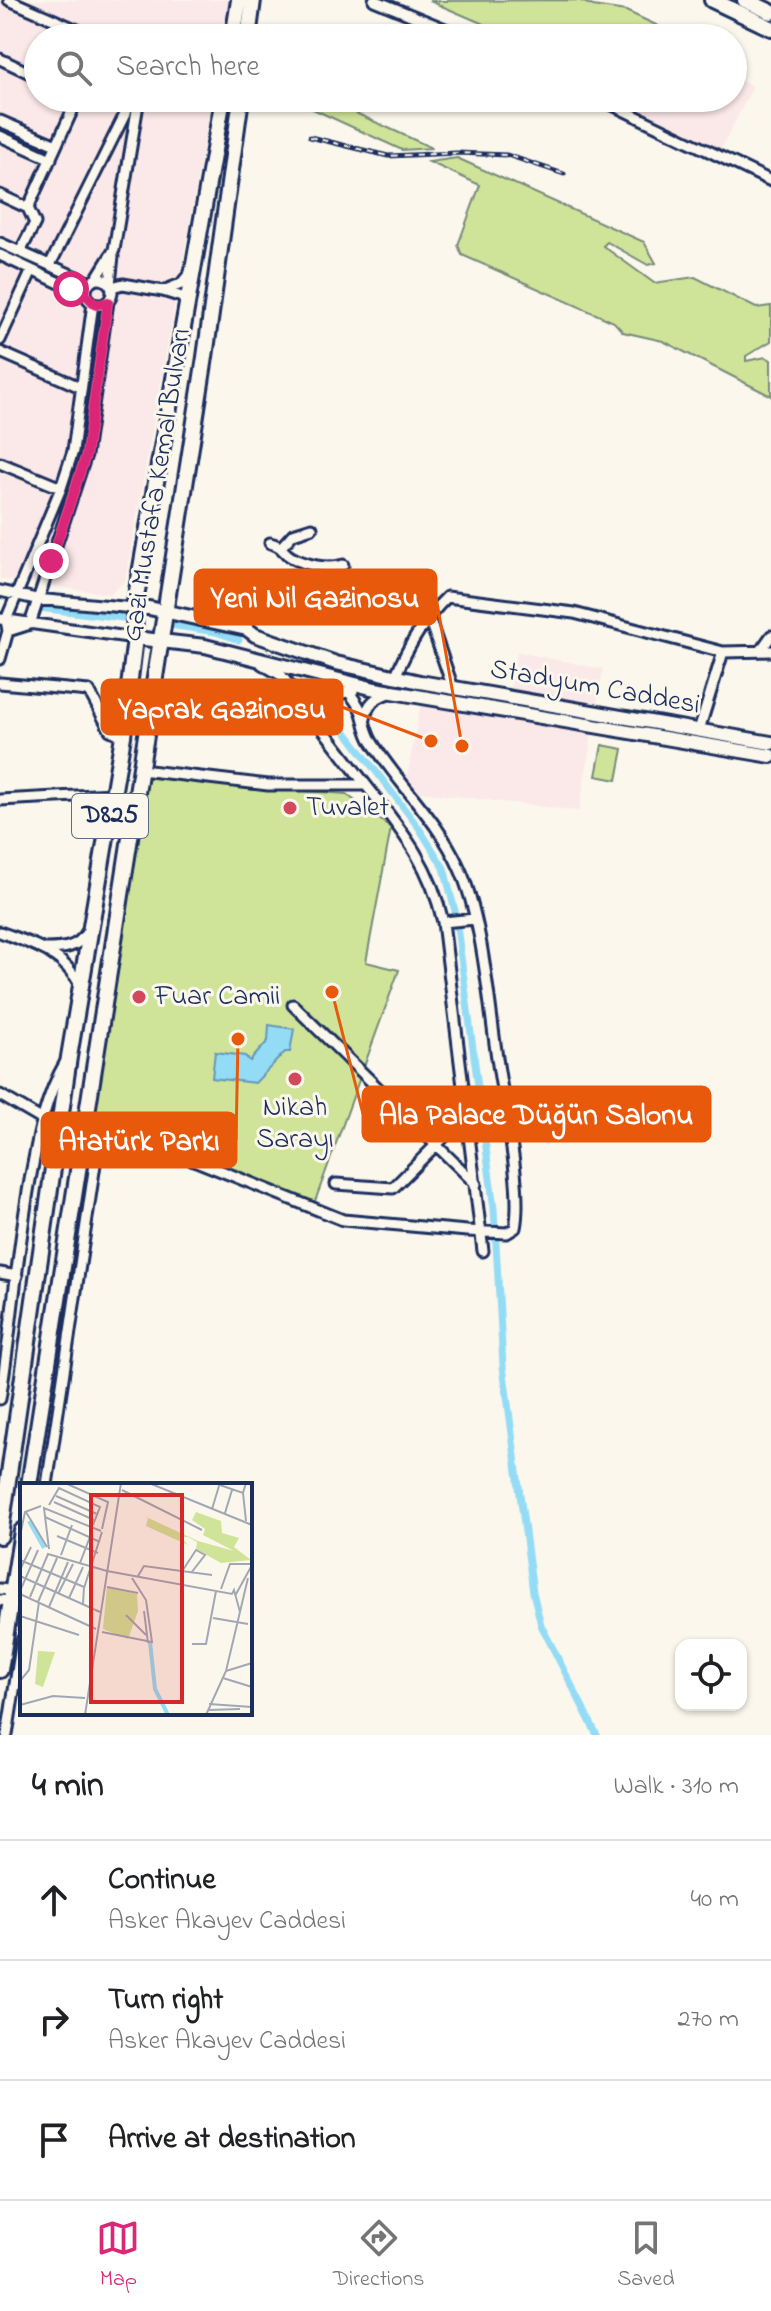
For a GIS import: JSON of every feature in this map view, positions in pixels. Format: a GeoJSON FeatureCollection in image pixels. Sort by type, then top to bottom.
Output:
{"type":"FeatureCollection","features":[{"type":"Feature","properties":{"kind":"highway"},"geometry":{"type":"LineString","coordinates":[[712,0],[771,28]]}},
{"type":"Feature","properties":{"kind":"highway"},"geometry":{"type":"LineString","coordinates":[[745,0],[771,12]]}},
{"type":"Feature","properties":{"kind":"highway"},"geometry":{"type":"LineString","coordinates":[[238,24],[245,2]]}},
{"type":"Feature","properties":{"kind":"highway"},"geometry":{"type":"LineString","coordinates":[[245,2],[247,24]]}},
{"type":"Feature","properties":{"kind":"highway","name":"Gazi Mustafa Kemal Bulvarı"},"geometry":{"type":"LineString","coordinates":[[0,1536],[69,1057],[123,736],[135,638],[134,608],[221,112]]}},
{"type":"Feature","properties":{"kind":"highway","name":"Gazi Mustafa Kemal Bulvarı"},"geometry":{"type":"LineString","coordinates":[[29,1483],[203,372],[239,112]]}},
{"type":"Feature","properties":{"kind":"highway"},"geometry":{"type":"LineString","coordinates":[[0,1670],[20,1543]]}},
{"type":"Feature","properties":{"kind":"main road","name":"Stadyum Caddesi"},"geometry":{"type":"LineString","coordinates":[[134,608],[247,629],[255,635],[336,663],[395,677],[771,743]]}},
{"type":"Feature","properties":{"kind":"main road"},"geometry":{"type":"LineString","coordinates":[[245,655],[255,635]]}},
{"type":"Feature","properties":{"kind":"main road","name":"Stadyum Caddesi"},"geometry":{"type":"LineString","coordinates":[[135,638],[205,646],[375,689],[771,756]]}},
{"type":"Feature","properties":{"kind":"street"},"geometry":{"type":"LineString","coordinates":[[9,0],[64,24]]}},
{"type":"Feature","properties":{"kind":"street"},"geometry":{"type":"LineString","coordinates":[[374,0],[433,24]]}},
{"type":"Feature","properties":{"kind":"street"},"geometry":{"type":"LineString","coordinates":[[0,59],[24,70]]}},
{"type":"Feature","properties":{"kind":"street"},"geometry":{"type":"LineString","coordinates":[[28,208],[71,112]]}},
{"type":"Feature","properties":{"kind":"street"},"geometry":{"type":"LineString","coordinates":[[50,265],[126,112]]}},
{"type":"Feature","properties":{"kind":"street"},"geometry":{"type":"LineString","coordinates":[[30,624],[86,455],[137,112]]}},
{"type":"Feature","properties":{"kind":"street"},"geometry":{"type":"LineString","coordinates":[[627,112],[771,181]]}},
{"type":"Feature","properties":{"kind":"street"},"geometry":{"type":"LineString","coordinates":[[0,121],[56,145]]}},
{"type":"Feature","properties":{"kind":"street"},"geometry":{"type":"LineString","coordinates":[[0,136],[51,159]]}},
{"type":"Feature","properties":{"kind":"street"},"geometry":{"type":"LineString","coordinates":[[0,195],[28,208],[35,223],[20,252]]}},
{"type":"Feature","properties":{"kind":"street"},"geometry":{"type":"LineString","coordinates":[[0,243],[93,281],[104,280],[111,286]]}},
{"type":"Feature","properties":{"kind":"street"},"geometry":{"type":"LineString","coordinates":[[3,619],[61,488],[73,451],[93,281],[114,250]]}},
{"type":"Feature","properties":{"kind":"street"},"geometry":{"type":"LineString","coordinates":[[0,255],[99,305],[108,302]]}},
{"type":"Feature","properties":{"kind":"street"},"geometry":{"type":"LineString","coordinates":[[163,291],[181,284],[193,269]]}},
{"type":"Feature","properties":{"kind":"street"},"geometry":{"type":"LineString","coordinates":[[0,340],[32,270]]}},
{"type":"Feature","properties":{"kind":"street"},"geometry":{"type":"LineString","coordinates":[[111,286],[123,284],[163,291],[182,297],[187,305]]}},
{"type":"Feature","properties":{"kind":"street"},"geometry":{"type":"LineString","coordinates":[[0,352],[80,387]]}},
{"type":"Feature","properties":{"kind":"street"},"geometry":{"type":"LineString","coordinates":[[0,463],[61,488]]}},
{"type":"Feature","properties":{"kind":"street"},"geometry":{"type":"LineString","coordinates":[[282,546],[293,534],[312,528]]}},
{"type":"Feature","properties":{"kind":"street"},"geometry":{"type":"LineString","coordinates":[[270,543],[282,546],[289,556],[308,563],[331,568],[343,565]]}},
{"type":"Feature","properties":{"kind":"street"},"geometry":{"type":"LineString","coordinates":[[0,591],[36,599],[134,608]]}},
{"type":"Feature","properties":{"kind":"street"},"geometry":{"type":"LineString","coordinates":[[395,677],[409,644],[428,615],[447,597],[574,613],[723,652],[766,650],[771,636]]}},
{"type":"Feature","properties":{"kind":"street"},"geometry":{"type":"LineString","coordinates":[[428,615],[453,688]]}},
{"type":"Feature","properties":{"kind":"street"},"geometry":{"type":"LineString","coordinates":[[3,619],[135,638]]}},
{"type":"Feature","properties":{"kind":"street"},"geometry":{"type":"LineString","coordinates":[[0,659],[8,631],[3,619]]}},
{"type":"Feature","properties":{"kind":"street"},"geometry":{"type":"LineString","coordinates":[[8,631],[30,624]]}},
{"type":"Feature","properties":{"kind":"street"},"geometry":{"type":"LineString","coordinates":[[699,730],[723,652]]}},
{"type":"Feature","properties":{"kind":"street"},"geometry":{"type":"LineString","coordinates":[[245,655],[281,675],[417,852],[431,879],[443,922],[476,1184],[485,1231],[483,1251]]}},
{"type":"Feature","properties":{"kind":"street"},"geometry":{"type":"LineString","coordinates":[[0,683],[89,691],[110,730],[123,736]]}},
{"type":"Feature","properties":{"kind":"street"},"geometry":{"type":"LineString","coordinates":[[311,714],[342,693],[375,689]]}},
{"type":"Feature","properties":{"kind":"street"},"geometry":{"type":"LineString","coordinates":[[87,1117],[343,1220],[507,1233],[515,1228],[515,1186],[475,919],[465,882],[454,856],[434,825],[370,739],[361,709],[349,692]]}},
{"type":"Feature","properties":{"kind":"street"},"geometry":{"type":"LineString","coordinates":[[364,722],[369,704],[376,697],[392,692]]}},
{"type":"Feature","properties":{"kind":"street"},"geometry":{"type":"LineString","coordinates":[[141,770],[268,785],[366,785]]}},
{"type":"Feature","properties":{"kind":"street"},"geometry":{"type":"LineString","coordinates":[[0,800],[113,794]]}},
{"type":"Feature","properties":{"kind":"street"},"geometry":{"type":"LineString","coordinates":[[443,922],[475,919]]}},
{"type":"Feature","properties":{"kind":"street"},"geometry":{"type":"LineString","coordinates":[[45,949],[63,949],[77,944],[93,923]]}},
{"type":"Feature","properties":{"kind":"street"},"geometry":{"type":"LineString","coordinates":[[0,932],[45,949],[71,969],[82,989]]}},
{"type":"Feature","properties":{"kind":"street"},"geometry":{"type":"LineString","coordinates":[[293,1005],[476,1184]]}},
{"type":"Feature","properties":{"kind":"street","name":"Gazi Mustafa Kemal Bulvarı"},"geometry":{"type":"LineString","coordinates":[[0,1399],[26,1200],[41,1119],[53,1084],[69,1057]]}},
{"type":"Feature","properties":{"kind":"street"},"geometry":{"type":"LineString","coordinates":[[0,1095],[41,1119]]}},
{"type":"Feature","properties":{"kind":"street"},"geometry":{"type":"LineString","coordinates":[[336,1184],[393,1188],[467,1114]]}},
{"type":"Feature","properties":{"kind":"street","name":"Gazi Mustafa Kemal Bulvarı"},"geometry":{"type":"LineString","coordinates":[[47,1483],[97,1151],[95,1131],[87,1117]]}},
{"type":"Feature","properties":{"kind":"street"},"geometry":{"type":"LineString","coordinates":[[0,1273],[17,1276]]}},
{"type":"Feature","properties":{"kind":"street"},"geometry":{"type":"LineString","coordinates":[[7,1735],[20,1653]]}},
{"type":"Feature","properties":{"kind":"shaded area"},"geometry":{"type":"Polygon","coordinates":[[[0,0],[229,0],[225,24],[24,24],[24,112],[209,112],[125,581],[110,594],[0,579],[0,0]]]}},
{"type":"Feature","properties":{"kind":"shaded area"},"geometry":{"type":"Polygon","coordinates":[[[747,84],[753,86],[747,98],[747,84]]]}},
{"type":"Feature","properties":{"kind":"shaded area"},"geometry":{"type":"Polygon","coordinates":[[[633,112],[740,112],[720,151],[633,112]]]}},
{"type":"Feature","properties":{"kind":"shaded area"},"geometry":{"type":"Polygon","coordinates":[[[517,652],[603,669],[579,811],[413,791],[406,784],[426,675],[510,689],[517,652]]]}},
{"type":"Feature","properties":{"kind":"green space"},"geometry":{"type":"Polygon","coordinates":[[[579,0],[593,6],[626,11],[654,24],[483,24],[430,1],[579,0]]]}},
{"type":"Feature","properties":{"kind":"green space"},"geometry":{"type":"Polygon","coordinates":[[[319,112],[354,112],[432,148],[402,150],[319,112]]]}},
{"type":"Feature","properties":{"kind":"green space"},"geometry":{"type":"Polygon","coordinates":[[[457,158],[644,242],[656,263],[648,265],[607,242],[603,246],[654,283],[695,277],[756,308],[771,306],[771,341],[746,356],[746,361],[766,357],[771,360],[771,396],[663,341],[623,332],[614,322],[462,255],[458,245],[480,185],[429,162],[457,158]]]}},
{"type":"Feature","properties":{"kind":"green space"},"geometry":{"type":"Polygon","coordinates":[[[602,745],[623,749],[617,780],[596,776],[602,745]]]}},
{"type":"Feature","properties":{"kind":"green space"},"geometry":{"type":"Polygon","coordinates":[[[141,770],[268,788],[346,794],[391,828],[366,962],[399,970],[314,1204],[103,1119],[91,1108],[141,770]]]}},
{"type":"Feature","properties":{"kind":"water"},"geometry":{"type":"Polygon","coordinates":[[[269,1025],[294,1029],[290,1052],[285,1052],[255,1083],[212,1078],[215,1052],[245,1056],[250,1061],[268,1041],[269,1025]]]}},
{"type":"Feature","properties":{"kind":"waterway"},"geometry":{"type":"LineString","coordinates":[[39,608],[123,618]]}},
{"type":"Feature","properties":{"kind":"waterway"},"geometry":{"type":"LineString","coordinates":[[170,625],[216,632],[239,640]]}},
{"type":"Feature","properties":{"kind":"waterway"},"geometry":{"type":"LineString","coordinates":[[330,711],[419,828],[444,868],[455,911],[494,1209],[503,1366],[533,1592],[541,1625],[597,1735]]}},
{"type":"Feature","properties":{"kind":"railway"},"geometry":{"type":"LineString","coordinates":[[310,137],[388,156],[457,153],[507,155],[564,174]]}},
{"type":"Feature","properties":{"kind":"place","name":"Yaprak Gazinosu"},"geometry":{"type":"Point","coordinates":[431,741]}},
{"type":"Feature","properties":{"kind":"place","name":"Yeni Nil Gazinosu"},"geometry":{"type":"Point","coordinates":[462,746]}},
{"type":"Feature","properties":{"kind":"place","name":"Tuvalet"},"geometry":{"type":"Point","coordinates":[290,808]}},
{"type":"Feature","properties":{"kind":"place","name":"Ala Palace Düğün Salonu"},"geometry":{"type":"Point","coordinates":[332,992]}},
{"type":"Feature","properties":{"kind":"place","name":"Fuar Camii"},"geometry":{"type":"Point","coordinates":[139,997]}},
{"type":"Feature","properties":{"kind":"place","name":"Atatürk Parkı"},"geometry":{"type":"Point","coordinates":[238,1039]}},
{"type":"Feature","properties":{"kind":"place","name":"Nikah Sarayı"},"geometry":{"type":"Point","coordinates":[295,1079]}},
{"type":"Feature","properties":{"kind":"route"},"geometry":{"type":"LineString","coordinates":[[51,561],[86,455],[108,302],[96,305],[87,296],[71,289]]}}]}
